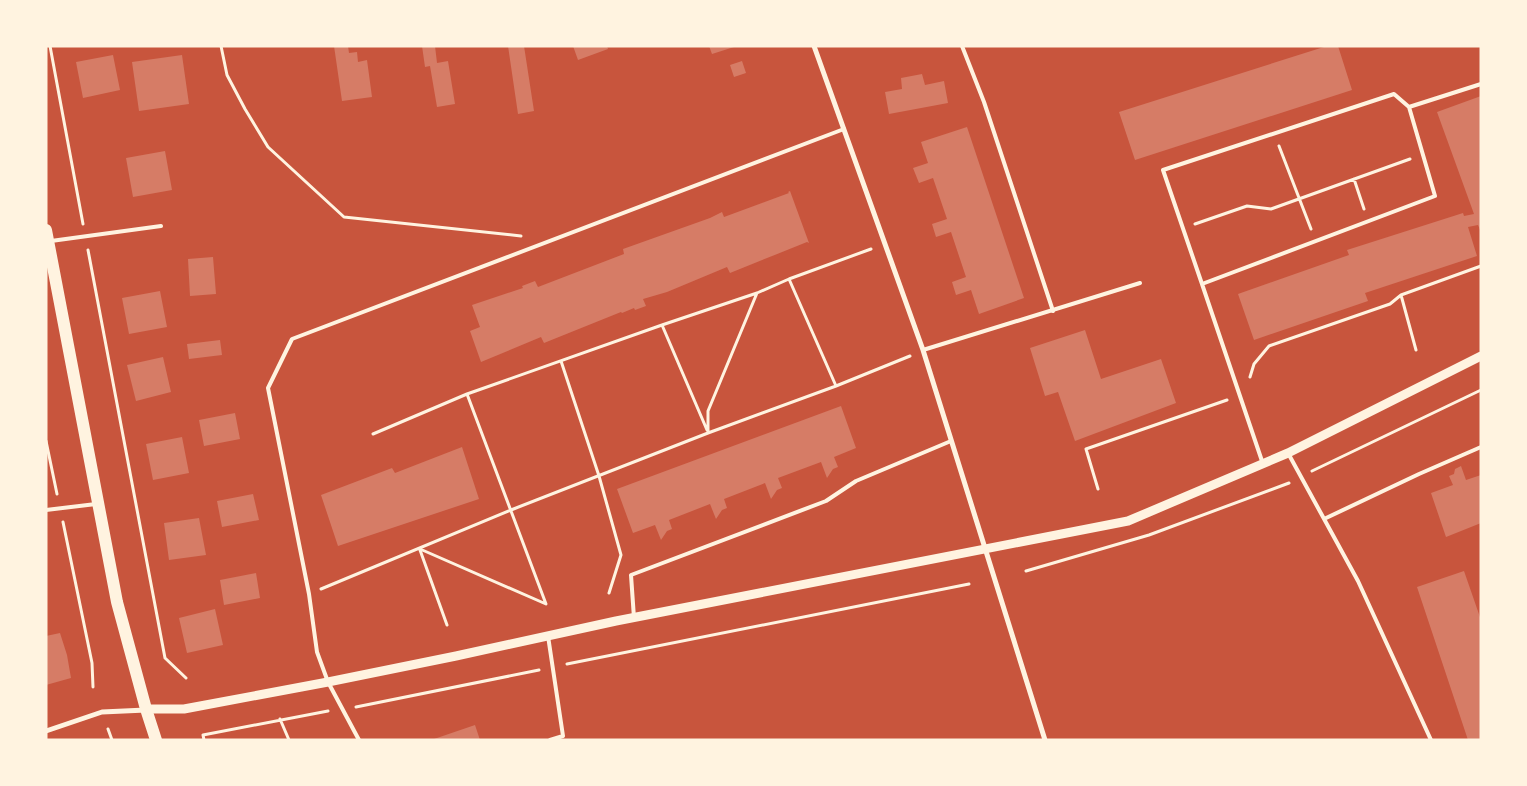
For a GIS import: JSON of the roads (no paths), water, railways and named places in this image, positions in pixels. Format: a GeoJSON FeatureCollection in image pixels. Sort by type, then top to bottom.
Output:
{"type":"FeatureCollection","features":[{"type":"Feature","properties":{"kind":"main road"},"geometry":{"type":"LineString","coordinates":[[47,235],[117,602],[156,740]]}},
{"type":"Feature","properties":{"kind":"street"},"geometry":{"type":"LineString","coordinates":[[814,46],[923,350],[1045,740]]}},
{"type":"Feature","properties":{"kind":"street"},"geometry":{"type":"LineString","coordinates":[[46,731],[102,712],[184,709],[328,682],[634,618],[1128,521],[1288,453],[1481,356]]}},
{"type":"Feature","properties":{"kind":"lane"},"geometry":{"type":"LineString","coordinates":[[962,46],[984,102],[1053,311]]}},
{"type":"Feature","properties":{"kind":"lane"},"geometry":{"type":"LineString","coordinates":[[1409,107],[1481,84]]}},
{"type":"Feature","properties":{"kind":"lane"},"geometry":{"type":"LineString","coordinates":[[1202,284],[1435,196],[1409,107],[1394,94],[1163,170],[1262,464]]}},
{"type":"Feature","properties":{"kind":"lane"},"geometry":{"type":"LineString","coordinates":[[359,740],[328,682],[317,652],[308,594],[268,388],[292,338],[844,129]]}},
{"type":"Feature","properties":{"kind":"lane"},"geometry":{"type":"LineString","coordinates":[[47,235],[86,236],[160,226]]}},
{"type":"Feature","properties":{"kind":"lane"},"geometry":{"type":"LineString","coordinates":[[923,350],[1140,283]]}},
{"type":"Feature","properties":{"kind":"lane"},"geometry":{"type":"LineString","coordinates":[[634,618],[631,576],[826,501],[856,481],[951,441]]}},
{"type":"Feature","properties":{"kind":"lane"},"geometry":{"type":"LineString","coordinates":[[1324,519],[1418,474],[1481,447]]}},
{"type":"Feature","properties":{"kind":"lane"},"geometry":{"type":"LineString","coordinates":[[1288,453],[1358,581],[1431,740]]}},
{"type":"Feature","properties":{"kind":"lane"},"geometry":{"type":"LineString","coordinates":[[46,510],[98,504]]}},
{"type":"Feature","properties":{"kind":"lane"},"geometry":{"type":"LineString","coordinates":[[548,636],[562,736],[551,740]]}}]}
